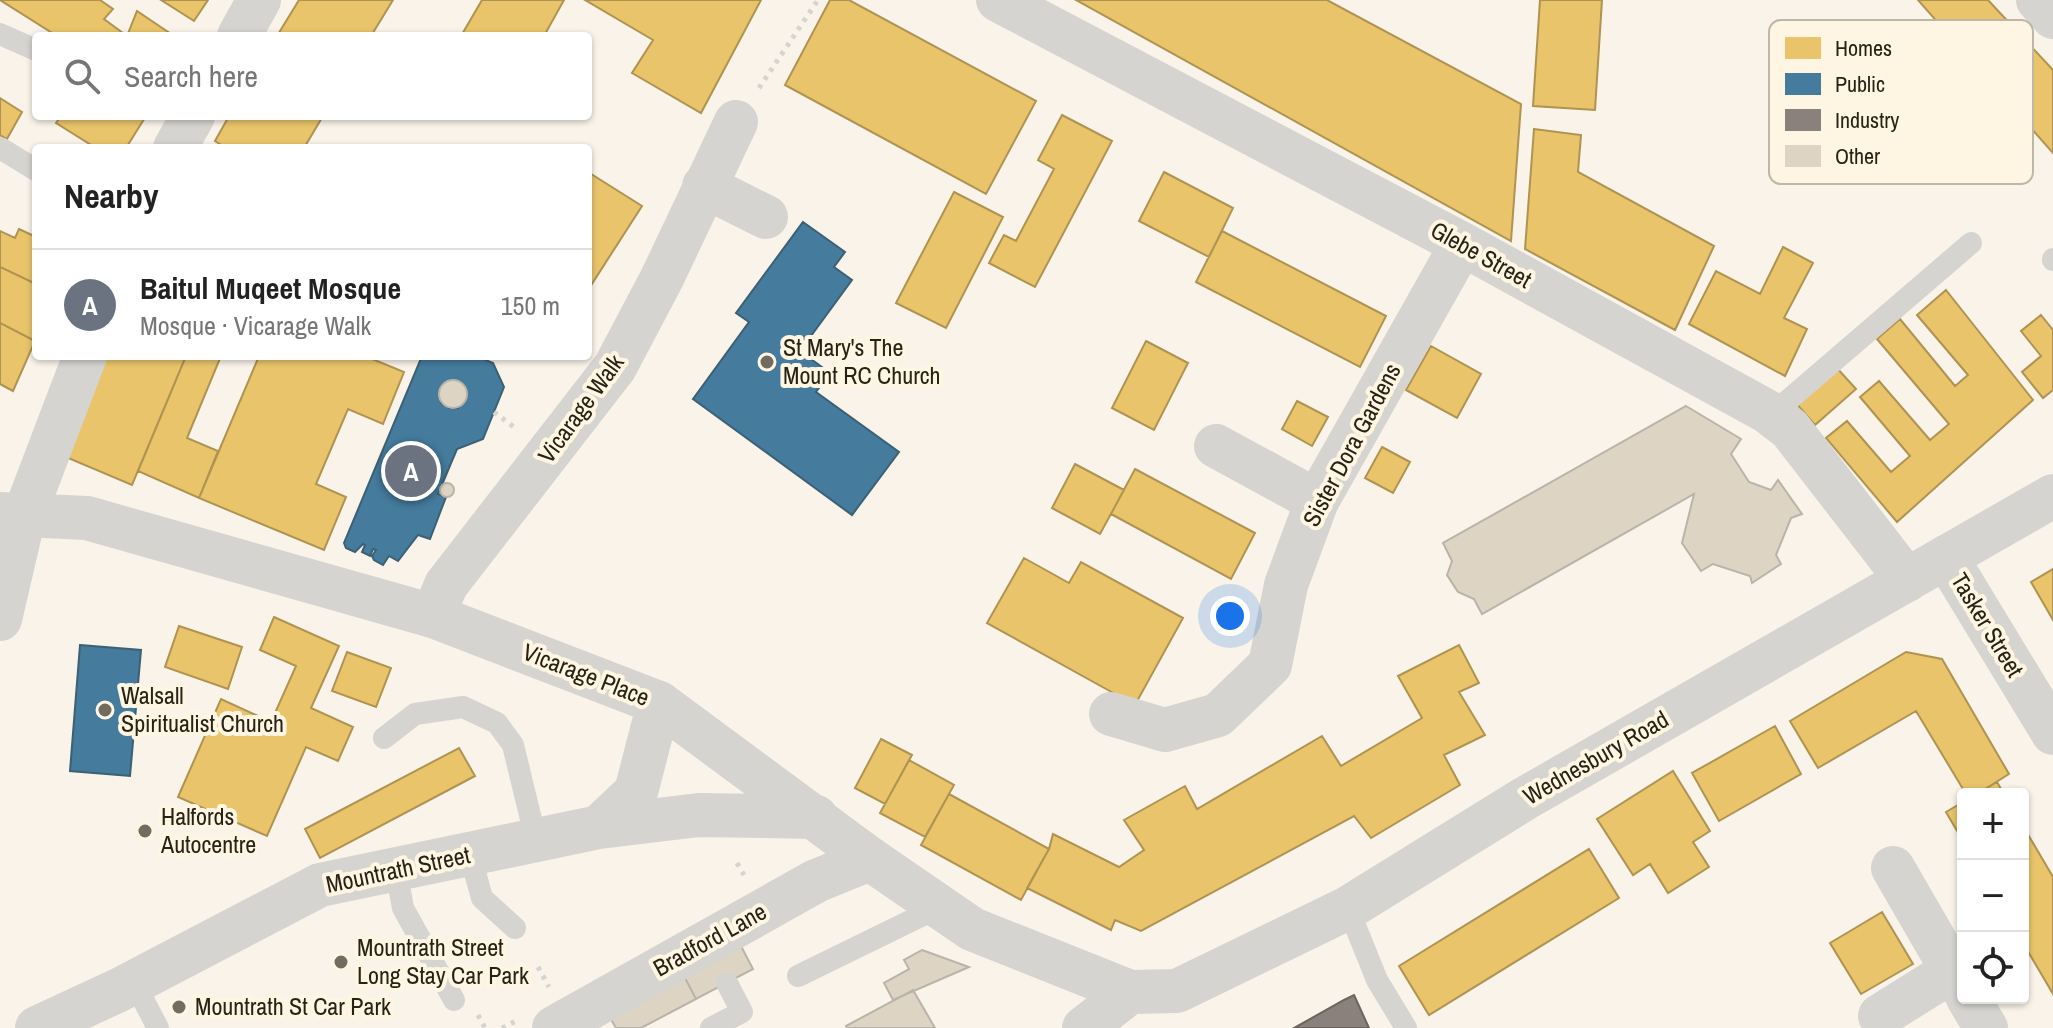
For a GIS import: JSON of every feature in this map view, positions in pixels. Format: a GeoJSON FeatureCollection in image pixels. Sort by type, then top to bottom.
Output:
{"type":"FeatureCollection","features":[{"type":"Feature","properties":{"kind":"street"},"geometry":{"type":"LineString","coordinates":[[241,32],[259,0]]}},
{"type":"Feature","properties":{"kind":"street","name":"Glebe Street"},"geometry":{"type":"LineString","coordinates":[[998,0],[1462,244],[1771,415],[1790,429],[1907,580]]}},
{"type":"Feature","properties":{"kind":"street"},"geometry":{"type":"LineString","coordinates":[[2038,0],[2053,17]]}},
{"type":"Feature","properties":{"kind":"street","name":"Vicarage Walk"},"geometry":{"type":"LineString","coordinates":[[433,616],[446,585],[615,367],[662,278],[736,122]]}},
{"type":"Feature","properties":{"kind":"street"},"geometry":{"type":"LineString","coordinates":[[704,186],[766,217]]}},
{"type":"Feature","properties":{"kind":"street","name":"Sister Dora Gardens"},"geometry":{"type":"LineString","coordinates":[[1111,714],[1165,730],[1218,715],[1270,665],[1286,585],[1317,501],[1462,244]]}},
{"type":"Feature","properties":{"kind":"street"},"geometry":{"type":"LineString","coordinates":[[0,619],[12,515],[83,360]]}},
{"type":"Feature","properties":{"kind":"street"},"geometry":{"type":"LineString","coordinates":[[1216,446],[1317,501]]}},
{"type":"Feature","properties":{"kind":"street","name":"Wednesbury Road"},"geometry":{"type":"LineString","coordinates":[[1130,992],[1177,991],[1348,908],[1524,799],[2053,496]]}},
{"type":"Feature","properties":{"kind":"street","name":"Vicarage Place"},"geometry":{"type":"LineString","coordinates":[[12,515],[87,518],[433,616],[659,703],[870,859],[972,929],[1130,992]]}},
{"type":"Feature","properties":{"kind":"street","name":"Tasker Street"},"geometry":{"type":"LineString","coordinates":[[1946,557],[2053,733]]}},
{"type":"Feature","properties":{"kind":"street"},"geometry":{"type":"LineString","coordinates":[[599,827],[636,792],[659,703]]}},
{"type":"Feature","properties":{"kind":"street","name":"Mountrath Street"},"geometry":{"type":"LineString","coordinates":[[37,1028],[134,982],[320,885],[599,827],[699,815],[816,817]]}},
{"type":"Feature","properties":{"kind":"street","name":"Bradford Lane"},"geometry":{"type":"LineString","coordinates":[[554,1028],[711,951],[816,881],[870,859]]}},
{"type":"Feature","properties":{"kind":"street"},"geometry":{"type":"LineString","coordinates":[[1893,868],[1957,979]]}},
{"type":"Feature","properties":{"kind":"street"},"geometry":{"type":"LineString","coordinates":[[1880,1016],[1957,987]]}},
{"type":"Feature","properties":{"kind":"street"},"geometry":{"type":"LineString","coordinates":[[1084,1028],[1130,992]]}},
{"type":"Feature","properties":{"kind":"street"},"geometry":{"type":"LineString","coordinates":[[1972,1004],[1986,1028]]}},
{"type":"Feature","properties":{"kind":"lane"},"geometry":{"type":"LineString","coordinates":[[0,34],[32,48]]}},
{"type":"Feature","properties":{"kind":"lane"},"geometry":{"type":"LineString","coordinates":[[0,148],[32,168]]}},
{"type":"Feature","properties":{"kind":"lane"},"geometry":{"type":"LineString","coordinates":[[1771,415],[1971,243]]}},
{"type":"Feature","properties":{"kind":"lane"},"geometry":{"type":"LineString","coordinates":[[384,738],[415,714],[463,707],[497,723],[513,745],[536,840]]}},
{"type":"Feature","properties":{"kind":"lane"},"geometry":{"type":"LineString","coordinates":[[470,854],[482,898],[515,928]]}},
{"type":"Feature","properties":{"kind":"lane"},"geometry":{"type":"LineString","coordinates":[[396,869],[403,908],[454,1000]]}},
{"type":"Feature","properties":{"kind":"lane"},"geometry":{"type":"LineString","coordinates":[[798,976],[939,907]]}},
{"type":"Feature","properties":{"kind":"lane"},"geometry":{"type":"LineString","coordinates":[[1348,908],[1377,980],[1406,1028]]}},
{"type":"Feature","properties":{"kind":"lane"},"geometry":{"type":"LineString","coordinates":[[134,982],[158,1028]]}},
{"type":"Feature","properties":{"kind":"lane"},"geometry":{"type":"LineString","coordinates":[[711,1028],[742,1012],[727,983]]}},
{"type":"Feature","properties":{"kind":"path"},"geometry":{"type":"LineString","coordinates":[[736,122],[818,0]]}},
{"type":"Feature","properties":{"kind":"building: Homes"},"geometry":{"type":"Polygon","coordinates":[[[0,0],[100,0],[113,9],[104,19],[122,32],[51,32],[0,0]]]}},
{"type":"Feature","properties":{"kind":"building: Homes"},"geometry":{"type":"Polygon","coordinates":[[[161,0],[208,0],[194,21],[161,0]]]}},
{"type":"Feature","properties":{"kind":"building: Homes"},"geometry":{"type":"Polygon","coordinates":[[[299,0],[393,0],[373,32],[279,32],[299,0]]]}},
{"type":"Feature","properties":{"kind":"building: Homes"},"geometry":{"type":"Polygon","coordinates":[[[482,0],[564,0],[546,32],[463,32],[482,0]]]}},
{"type":"Feature","properties":{"kind":"building: Homes"},"geometry":{"type":"Polygon","coordinates":[[[585,0],[761,0],[701,113],[632,73],[653,40],[585,0]]]}},
{"type":"Feature","properties":{"kind":"building: Homes"},"geometry":{"type":"Polygon","coordinates":[[[830,0],[849,0],[1036,101],[986,194],[785,85],[830,0]]]}},
{"type":"Feature","properties":{"kind":"building: Homes"},"geometry":{"type":"Polygon","coordinates":[[[1076,0],[1327,0],[1521,104],[1511,241],[1076,0]]]}},
{"type":"Feature","properties":{"kind":"building: Homes"},"geometry":{"type":"Polygon","coordinates":[[[1540,0],[1602,0],[1595,110],[1533,106],[1540,0]]]}},
{"type":"Feature","properties":{"kind":"building: Homes"},"geometry":{"type":"Polygon","coordinates":[[[1918,0],[1988,0],[2007,20],[1936,20],[1918,0]]]}},
{"type":"Feature","properties":{"kind":"building: Homes"},"geometry":{"type":"Polygon","coordinates":[[[137,11],[168,32],[129,32],[137,11]]]}},
{"type":"Feature","properties":{"kind":"building: Homes"},"geometry":{"type":"Polygon","coordinates":[[[2033,48],[2053,70],[2053,153],[2033,130],[2033,48]]]}},
{"type":"Feature","properties":{"kind":"building: Homes"},"geometry":{"type":"Polygon","coordinates":[[[0,98],[22,112],[7,139],[0,135],[0,98]]]}},
{"type":"Feature","properties":{"kind":"building: Homes"},"geometry":{"type":"Polygon","coordinates":[[[1062,115],[1112,141],[1035,287],[989,263],[1004,235],[1016,241],[1054,169],[1038,160],[1062,115]]]}},
{"type":"Feature","properties":{"kind":"building: Homes"},"geometry":{"type":"Polygon","coordinates":[[[58,120],[144,120],[128,144],[90,144],[56,123],[58,120]]]}},
{"type":"Feature","properties":{"kind":"building: Homes"},"geometry":{"type":"Polygon","coordinates":[[[227,120],[321,120],[306,144],[220,144],[215,141],[227,120]]]}},
{"type":"Feature","properties":{"kind":"building: Homes"},"geometry":{"type":"Polygon","coordinates":[[[1534,129],[1581,135],[1578,172],[1714,246],[1675,330],[1525,249],[1534,129]]]}},
{"type":"Feature","properties":{"kind":"building: Homes"},"geometry":{"type":"Polygon","coordinates":[[[1164,172],[1233,208],[1209,257],[1139,221],[1164,172]]]}},
{"type":"Feature","properties":{"kind":"building: Homes"},"geometry":{"type":"Polygon","coordinates":[[[592,175],[642,206],[592,284],[592,175]]]}},
{"type":"Feature","properties":{"kind":"building: Homes"},"geometry":{"type":"Polygon","coordinates":[[[954,192],[1003,217],[946,328],[896,303],[954,192]]]}},
{"type":"Feature","properties":{"kind":"building: Homes"},"geometry":{"type":"Polygon","coordinates":[[[19,229],[32,235],[32,282],[0,267],[0,231],[15,238],[19,229]]]}},
{"type":"Feature","properties":{"kind":"building: Homes"},"geometry":{"type":"Polygon","coordinates":[[[1222,231],[1386,316],[1360,367],[1196,282],[1222,231]]]}},
{"type":"Feature","properties":{"kind":"building: Homes"},"geometry":{"type":"Polygon","coordinates":[[[1783,247],[1813,263],[1784,318],[1807,329],[1785,376],[1689,324],[1716,271],[1760,294],[1783,247]]]}},
{"type":"Feature","properties":{"kind":"building: Homes"},"geometry":{"type":"Polygon","coordinates":[[[0,267],[32,282],[32,339],[0,323],[0,267]]]}},
{"type":"Feature","properties":{"kind":"building: Homes"},"geometry":{"type":"Polygon","coordinates":[[[1946,290],[2033,400],[1897,522],[1826,438],[1847,421],[1891,472],[1910,456],[1860,397],[1879,381],[1930,440],[1949,424],[1877,339],[1900,319],[1955,386],[1968,375],[1917,315],[1946,290]]]}},
{"type":"Feature","properties":{"kind":"building: Homes"},"geometry":{"type":"Polygon","coordinates":[[[2041,315],[2053,330],[2053,390],[2043,398],[2022,372],[2041,356],[2021,331],[2041,315]]]}},
{"type":"Feature","properties":{"kind":"building: Homes"},"geometry":{"type":"Polygon","coordinates":[[[0,323],[32,339],[32,348],[13,391],[0,384],[0,323]]]}},
{"type":"Feature","properties":{"kind":"building: Homes"},"geometry":{"type":"Polygon","coordinates":[[[1146,341],[1188,363],[1154,430],[1112,408],[1146,341]]]}},
{"type":"Feature","properties":{"kind":"building: Homes"},"geometry":{"type":"Polygon","coordinates":[[[1431,346],[1481,374],[1457,418],[1406,390],[1431,346]]]}},
{"type":"Feature","properties":{"kind":"building: Homes"},"geometry":{"type":"Polygon","coordinates":[[[100,360],[184,360],[132,485],[61,455],[100,360]]]}},
{"type":"Feature","properties":{"kind":"building: Homes"},"geometry":{"type":"Polygon","coordinates":[[[184,360],[219,360],[187,438],[218,451],[199,498],[138,471],[184,360]]]}},
{"type":"Feature","properties":{"kind":"building: Homes"},"geometry":{"type":"Polygon","coordinates":[[[257,360],[375,360],[404,372],[383,424],[348,409],[316,484],[346,497],[324,550],[199,498],[257,360]]]}},
{"type":"Feature","properties":{"kind":"building: Homes"},"geometry":{"type":"Polygon","coordinates":[[[1836,367],[1856,389],[1815,425],[1795,402],[1836,367]]]}},
{"type":"Feature","properties":{"kind":"building: Homes"},"geometry":{"type":"Polygon","coordinates":[[[1297,401],[1328,417],[1312,446],[1282,429],[1297,401]]]}},
{"type":"Feature","properties":{"kind":"building: Homes"},"geometry":{"type":"Polygon","coordinates":[[[1382,447],[1410,462],[1393,493],[1365,478],[1382,447]]]}},
{"type":"Feature","properties":{"kind":"building: Homes"},"geometry":{"type":"Polygon","coordinates":[[[1075,464],[1124,490],[1100,534],[1052,508],[1075,464]]]}},
{"type":"Feature","properties":{"kind":"building: Homes"},"geometry":{"type":"Polygon","coordinates":[[[1135,469],[1255,533],[1231,579],[1111,514],[1135,469]]]}},
{"type":"Feature","properties":{"kind":"building: Homes"},"geometry":{"type":"Polygon","coordinates":[[[1024,558],[1069,583],[1081,562],[1183,618],[1135,705],[987,623],[1024,558]]]}},
{"type":"Feature","properties":{"kind":"building: Homes"},"geometry":{"type":"Polygon","coordinates":[[[2053,569],[2053,620],[2031,582],[2053,569]]]}},
{"type":"Feature","properties":{"kind":"building: Homes"},"geometry":{"type":"Polygon","coordinates":[[[274,617],[339,646],[311,708],[353,727],[338,761],[306,747],[267,836],[178,797],[221,699],[271,722],[296,666],[260,650],[274,617]]]}},
{"type":"Feature","properties":{"kind":"building: Homes"},"geometry":{"type":"Polygon","coordinates":[[[179,626],[242,647],[228,689],[165,667],[179,626]]]}},
{"type":"Feature","properties":{"kind":"building: Homes"},"geometry":{"type":"Polygon","coordinates":[[[1459,645],[1479,683],[1459,692],[1485,735],[1444,755],[1460,785],[1371,838],[1354,816],[1141,931],[1115,920],[1111,930],[1027,888],[1049,849],[1053,834],[1119,867],[1144,850],[1124,820],[1185,786],[1197,809],[1322,736],[1341,766],[1422,718],[1398,676],[1459,645]]]}},
{"type":"Feature","properties":{"kind":"building: Homes"},"geometry":{"type":"Polygon","coordinates":[[[347,652],[391,668],[376,707],[332,691],[347,652]]]}},
{"type":"Feature","properties":{"kind":"building: Homes"},"geometry":{"type":"Polygon","coordinates":[[[1906,652],[1942,659],[2009,774],[1987,788],[1962,788],[1916,711],[1818,768],[1790,721],[1906,652]]]}},
{"type":"Feature","properties":{"kind":"building: Homes"},"geometry":{"type":"Polygon","coordinates":[[[1775,726],[1801,774],[1719,821],[1692,773],[1775,726]]]}},
{"type":"Feature","properties":{"kind":"building: Homes"},"geometry":{"type":"Polygon","coordinates":[[[881,739],[912,755],[885,804],[855,788],[881,739]]]}},
{"type":"Feature","properties":{"kind":"building: Homes"},"geometry":{"type":"Polygon","coordinates":[[[459,748],[475,776],[320,858],[305,829],[459,748]]]}},
{"type":"Feature","properties":{"kind":"building: Homes"},"geometry":{"type":"Polygon","coordinates":[[[909,760],[954,785],[925,837],[880,813],[909,760]]]}},
{"type":"Feature","properties":{"kind":"building: Homes"},"geometry":{"type":"Polygon","coordinates":[[[1673,771],[1710,831],[1693,842],[1709,867],[1668,893],[1650,864],[1633,875],[1597,819],[1673,771]]]}},
{"type":"Feature","properties":{"kind":"building: Homes"},"geometry":{"type":"Polygon","coordinates":[[[1997,782],[2000,788],[1987,788],[1997,782]]]}},
{"type":"Feature","properties":{"kind":"building: Homes"},"geometry":{"type":"Polygon","coordinates":[[[949,794],[1049,849],[1021,900],[921,845],[949,794]]]}},
{"type":"Feature","properties":{"kind":"building: Homes"},"geometry":{"type":"Polygon","coordinates":[[[1957,806],[1957,831],[1946,812],[1957,806]]]}},
{"type":"Feature","properties":{"kind":"building: Homes"},"geometry":{"type":"Polygon","coordinates":[[[2029,836],[2053,877],[2053,994],[2029,953],[2029,836]]]}},
{"type":"Feature","properties":{"kind":"building: Homes"},"geometry":{"type":"Polygon","coordinates":[[[1589,849],[1619,898],[1429,1015],[1399,966],[1589,849]]]}},
{"type":"Feature","properties":{"kind":"building: Homes"},"geometry":{"type":"Polygon","coordinates":[[[1882,912],[1913,964],[1861,994],[1830,943],[1882,912]]]}},
{"type":"Feature","properties":{"kind":"building: Public","name":"St Mary's The Mount RC Church"},"geometry":{"type":"Polygon","coordinates":[[[803,222],[845,252],[834,267],[852,280],[800,351],[830,373],[816,392],[899,452],[852,515],[693,399],[749,322],[736,313],[803,222]]]}},
{"type":"Feature","properties":{"kind":"building: Public"},"geometry":{"type":"Polygon","coordinates":[[[420,360],[486,360],[493,363],[504,387],[483,439],[457,449],[438,494],[446,497],[430,539],[418,535],[398,561],[389,556],[383,565],[372,556],[376,550],[373,549],[370,556],[362,552],[363,544],[355,552],[346,548],[344,543],[420,360]],[[455,381],[446,382],[440,389],[441,403],[449,408],[458,408],[466,398],[466,389],[455,381]]]}},
{"type":"Feature","properties":{"kind":"building: Public","name":"Walsall Spiritualist Church"},"geometry":{"type":"Polygon","coordinates":[[[80,645],[141,650],[130,776],[70,771],[80,645]]]}},
{"type":"Feature","properties":{"kind":"building: Industry"},"geometry":{"type":"Polygon","coordinates":[[[1354,995],[1369,1028],[1294,1028],[1344,1000],[1354,995]]]}},
{"type":"Feature","properties":{"kind":"building: Other"},"geometry":{"type":"Polygon","coordinates":[[[453,380],[463,384],[467,394],[463,404],[453,408],[443,404],[439,394],[443,384],[453,380]]]}},
{"type":"Feature","properties":{"kind":"building: Other"},"geometry":{"type":"Polygon","coordinates":[[[1686,406],[1741,439],[1731,454],[1749,482],[1771,490],[1778,480],[1802,514],[1791,518],[1776,555],[1781,564],[1752,583],[1750,576],[1713,564],[1701,571],[1682,543],[1694,494],[1482,614],[1474,599],[1458,592],[1447,575],[1452,561],[1443,543],[1686,406]]]}},
{"type":"Feature","properties":{"kind":"building: Other"},"geometry":{"type":"Polygon","coordinates":[[[447,483],[454,490],[447,497],[440,490],[447,483]]]}},
{"type":"Feature","properties":{"kind":"building: Other"},"geometry":{"type":"Polygon","coordinates":[[[741,946],[753,969],[696,999],[684,976],[741,946]]]}},
{"type":"Feature","properties":{"kind":"building: Other"},"geometry":{"type":"Polygon","coordinates":[[[922,950],[969,967],[893,1000],[884,983],[909,969],[904,960],[922,950]]]}},
{"type":"Feature","properties":{"kind":"building: Other"},"geometry":{"type":"Polygon","coordinates":[[[684,976],[696,999],[641,1028],[616,1028],[609,1016],[684,976]]]}},
{"type":"Feature","properties":{"kind":"building: Other"},"geometry":{"type":"Polygon","coordinates":[[[913,990],[935,1028],[847,1028],[846,1026],[913,990]]]}},
{"type":"Feature","properties":{"kind":"place","name":"St Mary's The Mount RC Church"},"geometry":{"type":"Point","coordinates":[767,362]}},
{"type":"Feature","properties":{"kind":"place","name":"Baitul Muqeet Mosque"},"geometry":{"type":"Point","coordinates":[411,471]}},
{"type":"Feature","properties":{"kind":"place","name":"Walsall Spiritualist Church"},"geometry":{"type":"Point","coordinates":[105,710]}},
{"type":"Feature","properties":{"kind":"place","name":"Halfords Autocentre"},"geometry":{"type":"Point","coordinates":[145,831]}},
{"type":"Feature","properties":{"kind":"place","name":"Mountrath Street Long Stay Car Park"},"geometry":{"type":"Point","coordinates":[341,962]}},
{"type":"Feature","properties":{"kind":"place","name":"Mountrath St Car Park"},"geometry":{"type":"Point","coordinates":[179,1007]}}]}
